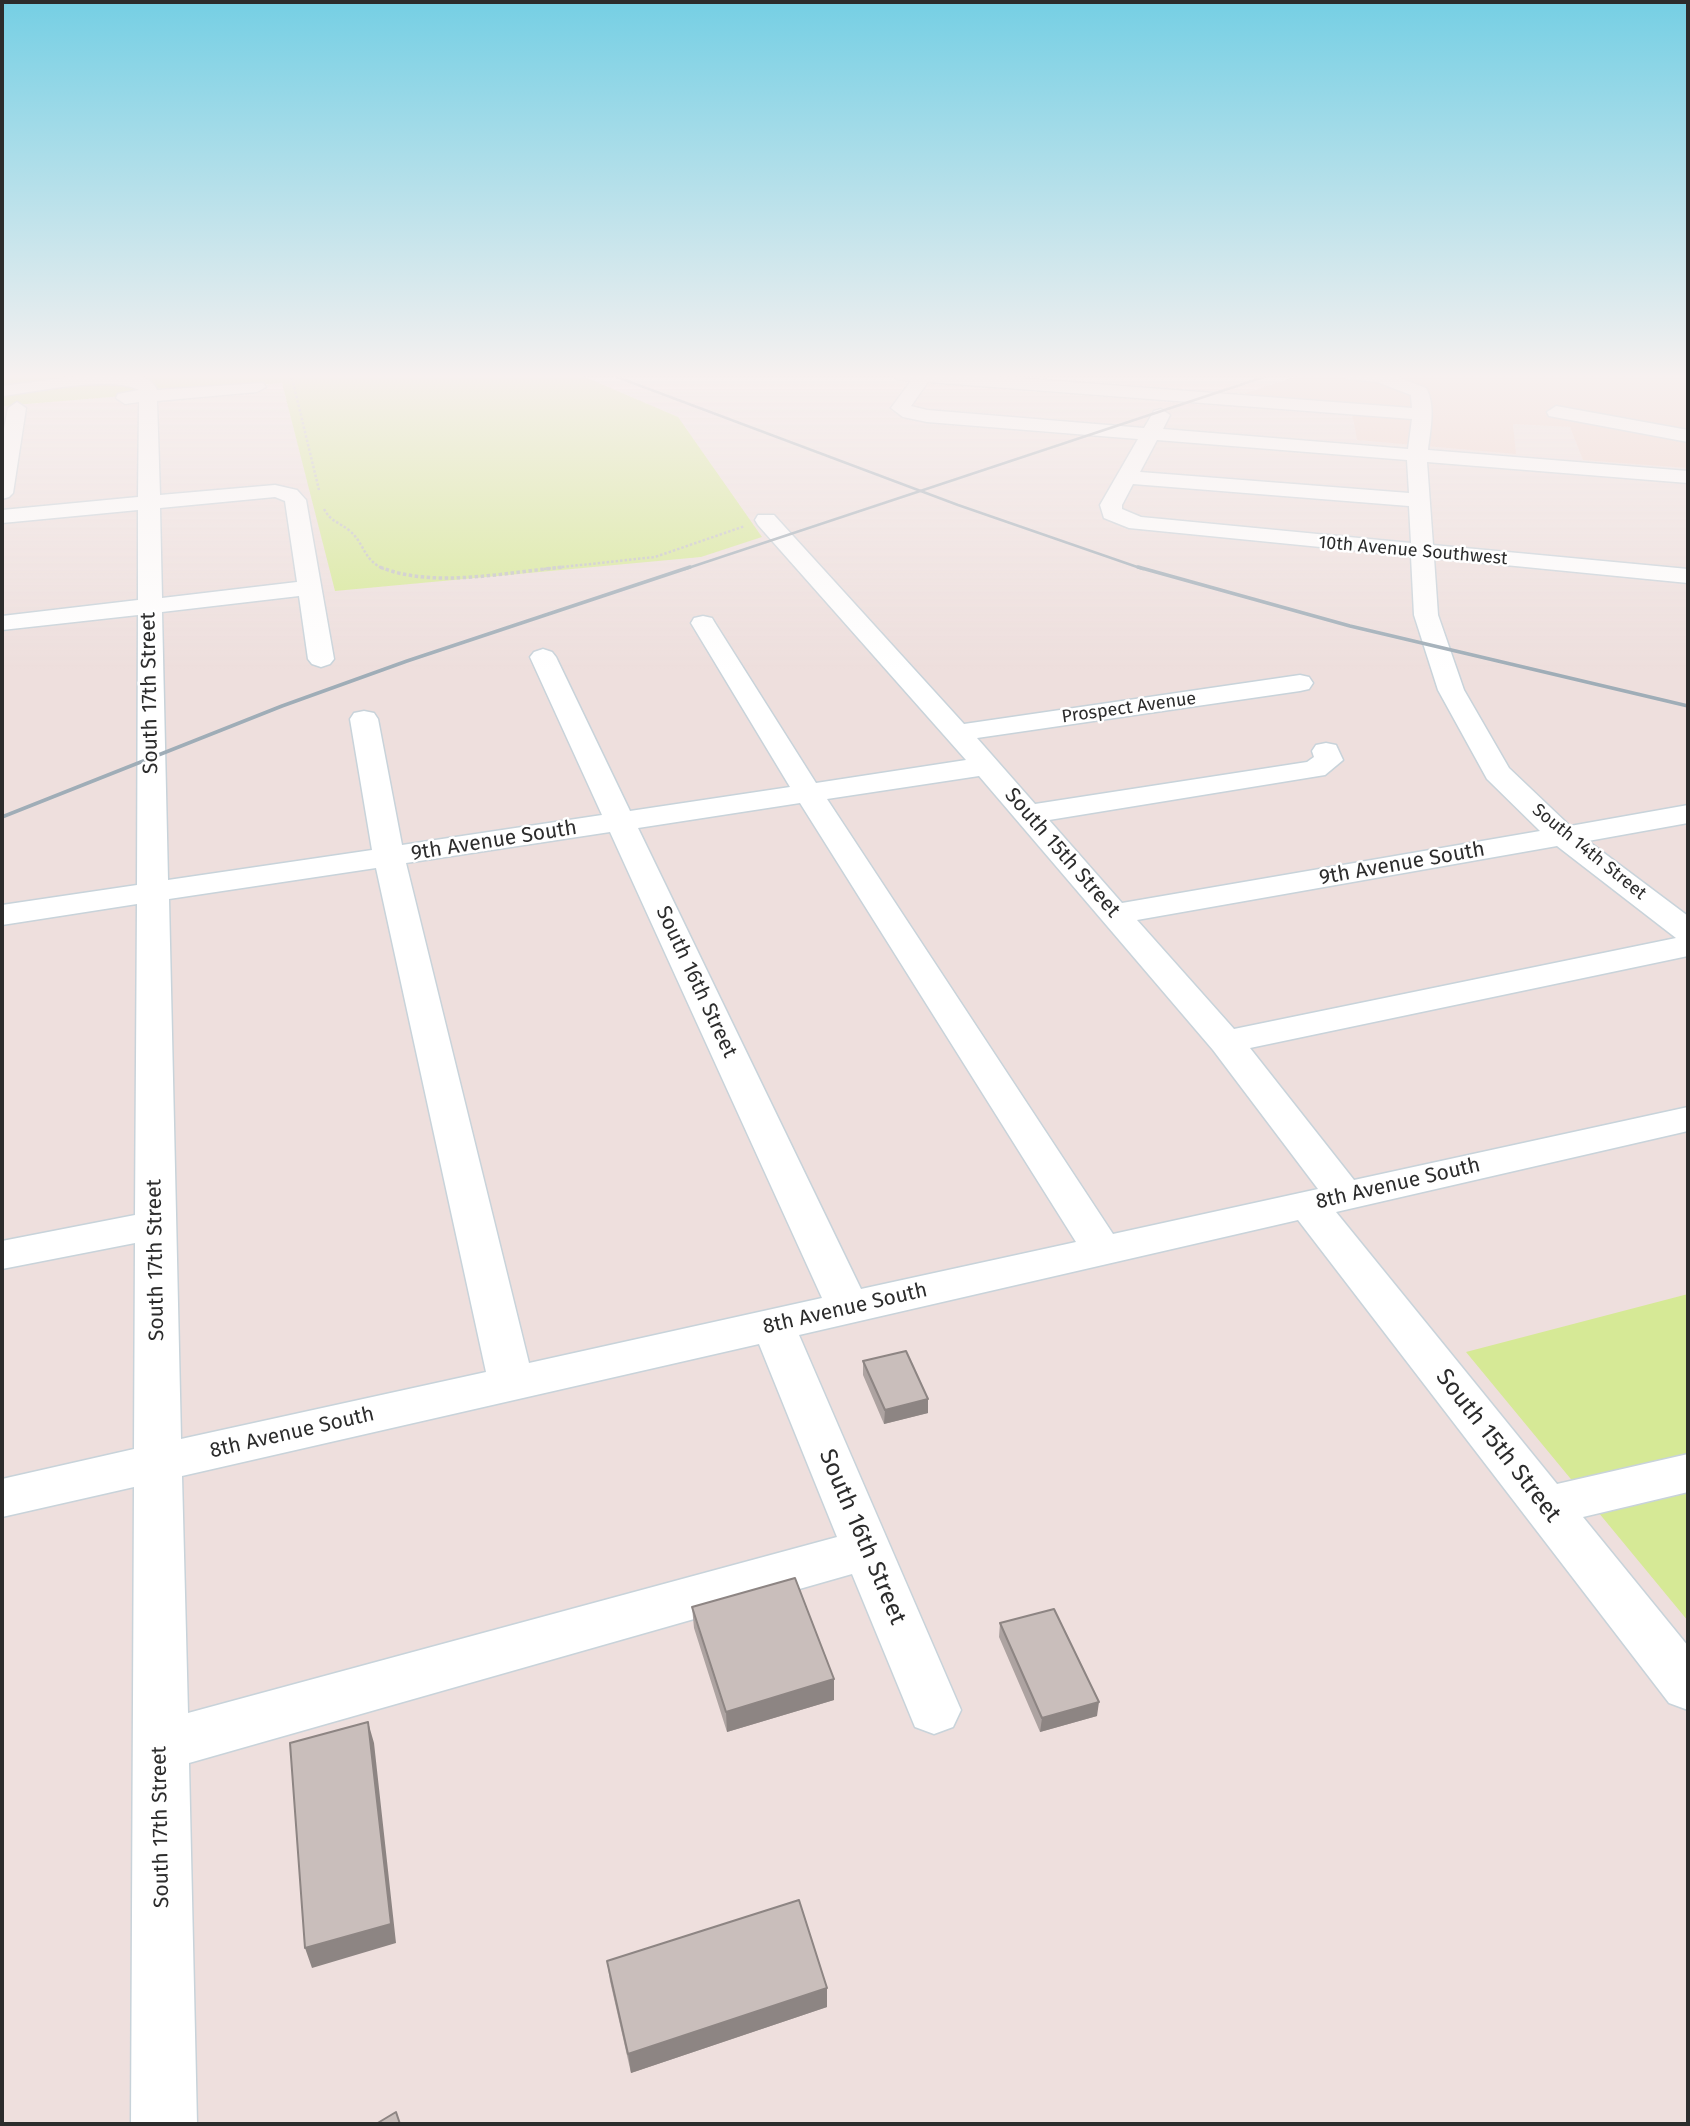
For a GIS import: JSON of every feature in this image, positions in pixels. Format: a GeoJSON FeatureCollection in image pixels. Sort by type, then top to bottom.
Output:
{"type":"FeatureCollection","features":[{"type":"Feature","properties":{"kind":"street"},"geometry":{"type":"LineString","coordinates":[[2,493],[5,473]]}},
{"type":"Feature","properties":{"kind":"street","name":"South 17th Street"},"geometry":{"type":"LineString","coordinates":[[143,473],[149,502],[163,2124]]}},
{"type":"Feature","properties":{"kind":"street"},"geometry":{"type":"LineString","coordinates":[[1128,473],[1126,477],[1420,500]]}},
{"type":"Feature","properties":{"kind":"street"},"geometry":{"type":"LineString","coordinates":[[1418,473],[1426,615]]}},
{"type":"Feature","properties":{"kind":"street"},"geometry":{"type":"LineString","coordinates":[[1639,473],[1688,477]]}},
{"type":"Feature","properties":{"kind":"street","name":"10th Avenue Southwest"},"geometry":{"type":"LineString","coordinates":[[1126,477],[1111,505],[1112,513],[1137,523],[1688,576]]}},
{"type":"Feature","properties":{"kind":"street"},"geometry":{"type":"LineString","coordinates":[[2,517],[249,493],[275,491],[290,494],[295,500],[321,659]]}},
{"type":"Feature","properties":{"kind":"street","name":"South 15th Street"},"geometry":{"type":"LineString","coordinates":[[766,520],[957,733],[1226,1042],[1327,1200],[1546,1506],[1688,1686]]}},
{"type":"Feature","properties":{"kind":"street"},"geometry":{"type":"LineString","coordinates":[[2,623],[309,588]]}},
{"type":"Feature","properties":{"kind":"street","name":"South 14th Street"},"geometry":{"type":"LineString","coordinates":[[1426,615],[1451,691],[1497,773],[1563,836],[1688,932]]}},
{"type":"Feature","properties":{"kind":"street"},"geometry":{"type":"LineString","coordinates":[[703,624],[808,793],[1104,1251]]}},
{"type":"Feature","properties":{"kind":"street","name":"South 16th Street"},"geometry":{"type":"LineString","coordinates":[[543,657],[848,1308]]}},
{"type":"Feature","properties":{"kind":"street","name":"Prospect Avenue"},"geometry":{"type":"LineString","coordinates":[[957,733],[1300,682]]}},
{"type":"Feature","properties":{"kind":"street"},"geometry":{"type":"LineString","coordinates":[[364,719],[389,857],[510,1384]]}},
{"type":"Feature","properties":{"kind":"street"},"geometry":{"type":"LineString","coordinates":[[1028,814],[1315,769],[1329,760],[1326,751]]}},
{"type":"Feature","properties":{"kind":"street","name":"9th Avenue South"},"geometry":{"type":"LineString","coordinates":[[2,915],[986,766]]}},
{"type":"Feature","properties":{"kind":"street","name":"9th Avenue South"},"geometry":{"type":"LineString","coordinates":[[1115,914],[1688,814]]}},
{"type":"Feature","properties":{"kind":"street"},"geometry":{"type":"LineString","coordinates":[[1226,1042],[1688,946]]}},
{"type":"Feature","properties":{"kind":"street","name":"8th Avenue South"},"geometry":{"type":"LineString","coordinates":[[2,1498],[1688,1119]]}},
{"type":"Feature","properties":{"kind":"street"},"geometry":{"type":"LineString","coordinates":[[2,1255],[155,1225]]}},
{"type":"Feature","properties":{"kind":"street","name":"South 16th Street"},"geometry":{"type":"LineString","coordinates":[[773,1325],[934,1710]]}},
{"type":"Feature","properties":{"kind":"street"},"geometry":{"type":"LineString","coordinates":[[1546,1506],[1688,1473]]}},
{"type":"Feature","properties":{"kind":"street"},"geometry":{"type":"LineString","coordinates":[[160,1746],[867,1549]]}},
{"type":"Feature","properties":{"kind":"path"},"geometry":{"type":"LineString","coordinates":[[314,473],[319,493]]}},
{"type":"Feature","properties":{"kind":"path"},"geometry":{"type":"LineString","coordinates":[[323,506],[330,520],[351,532],[372,564],[397,574],[440,578],[611,563],[655,556],[766,520]]}},
{"type":"Feature","properties":{"kind":"green space"},"geometry":{"type":"Polygon","coordinates":[[[305,473],[717,473],[762,537],[701,557],[335,591],[305,473]]]}},
{"type":"Feature","properties":{"kind":"green space"},"geometry":{"type":"Polygon","coordinates":[[[1688,1294],[1688,1621],[1466,1352],[1688,1294]]]}},
{"type":"Feature","properties":{"kind":"building"},"geometry":{"type":"Polygon","coordinates":[[[906,1351],[928,1399],[885,1410],[863,1361],[906,1351]]]}},
{"type":"Feature","properties":{"kind":"building"},"geometry":{"type":"Polygon","coordinates":[[[795,1578],[834,1679],[726,1712],[692,1607],[795,1578]]]}},
{"type":"Feature","properties":{"kind":"building"},"geometry":{"type":"Polygon","coordinates":[[[1054,1609],[1099,1702],[1042,1718],[1000,1623],[1054,1609]]]}},
{"type":"Feature","properties":{"kind":"building"},"geometry":{"type":"Polygon","coordinates":[[[368,1722],[391,1924],[305,1948],[290,1743],[368,1722]]]}},
{"type":"Feature","properties":{"kind":"building"},"geometry":{"type":"Polygon","coordinates":[[[799,1900],[827,1988],[628,2054],[607,1961],[799,1900]]]}},
{"type":"Feature","properties":{"kind":"building"},"geometry":{"type":"Polygon","coordinates":[[[396,2112],[400,2124],[376,2124],[396,2112]]]}},
{"type":"Feature","properties":{"kind":"railway"},"geometry":{"type":"LineString","coordinates":[[873,473],[920,491]]}},
{"type":"Feature","properties":{"kind":"railway"},"geometry":{"type":"LineString","coordinates":[[920,491],[974,473]]}},
{"type":"Feature","properties":{"kind":"railway"},"geometry":{"type":"LineString","coordinates":[[685,569],[920,491]]}},
{"type":"Feature","properties":{"kind":"railway"},"geometry":{"type":"LineString","coordinates":[[920,491],[1143,569]]}},
{"type":"Feature","properties":{"kind":"railway"},"geometry":{"type":"LineString","coordinates":[[2,817],[282,706],[407,661],[690,567]]}},
{"type":"Feature","properties":{"kind":"railway"},"geometry":{"type":"LineString","coordinates":[[1138,567],[1350,626],[1688,706]]}}]}
